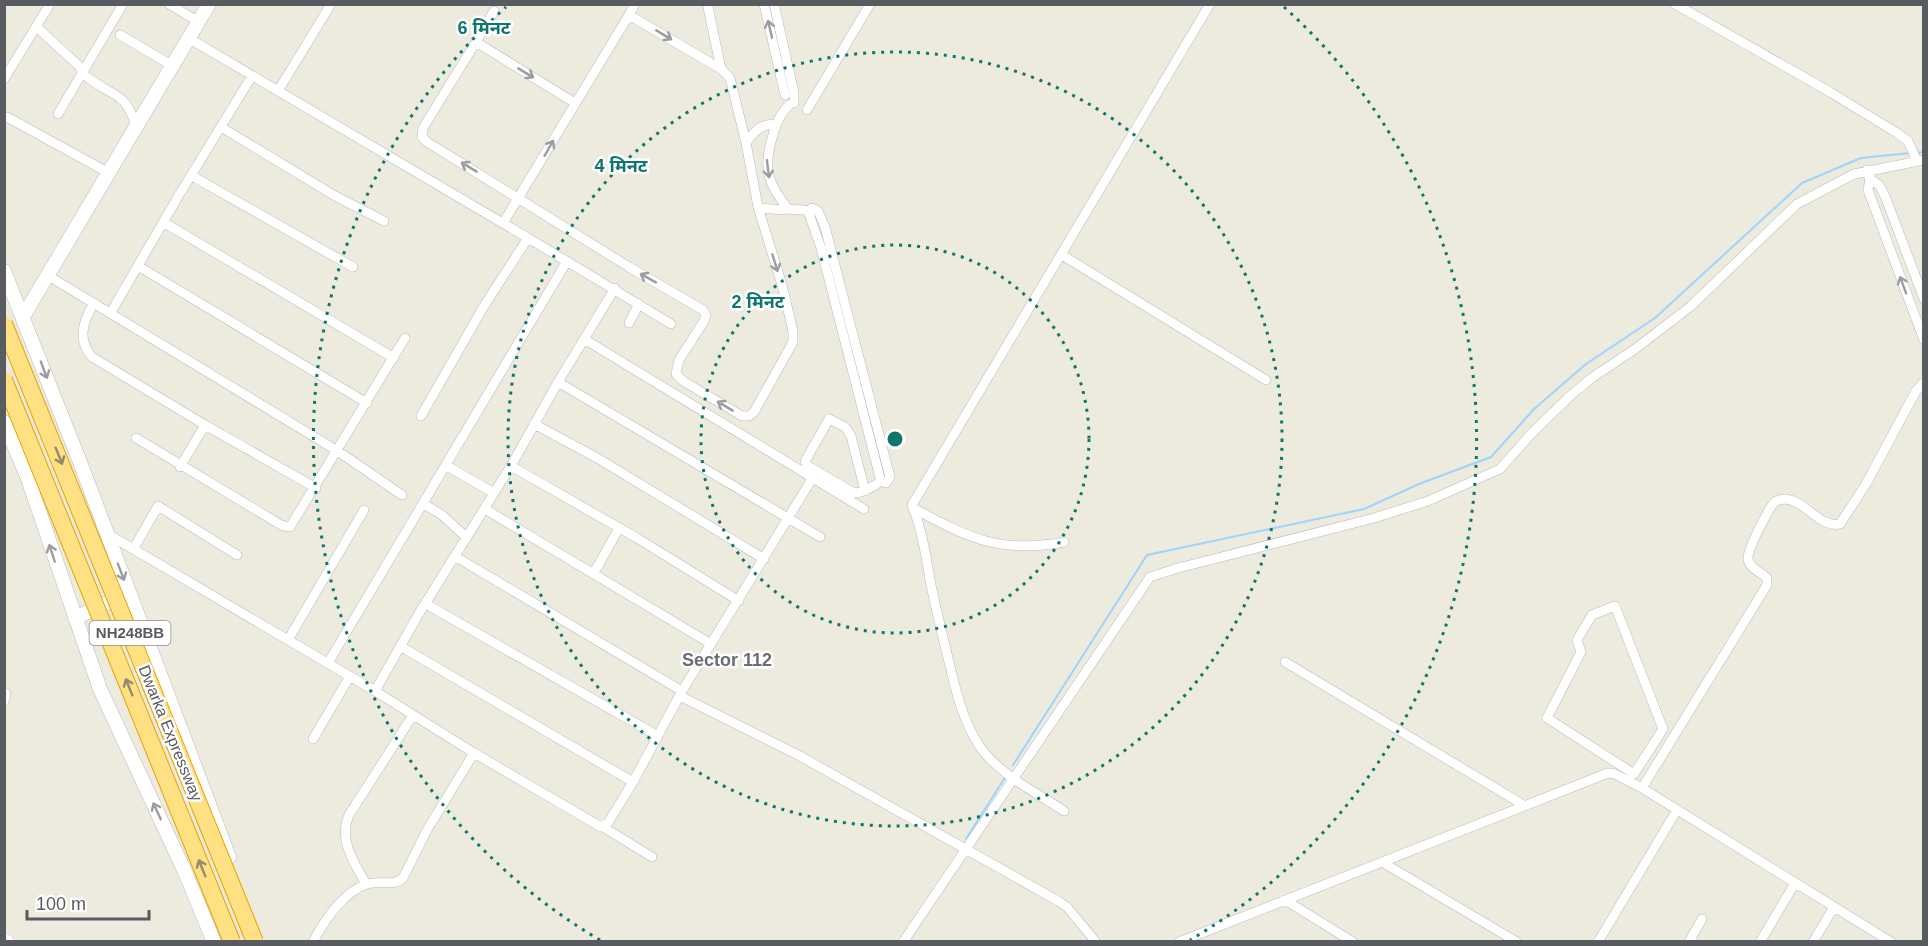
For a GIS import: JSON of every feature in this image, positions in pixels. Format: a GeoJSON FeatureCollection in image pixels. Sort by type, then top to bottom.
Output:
{"type":"FeatureCollection","features":[{"type":"Feature","properties":{"kind":"highway","name":"Dwarka Expressway"},"geometry":{"type":"LineString","coordinates":[[4,324],[255,942]]}},
{"type":"Feature","properties":{"kind":"highway","name":"Dwarka Expressway"},"geometry":{"type":"LineString","coordinates":[[4,380],[232,942]]}},
{"type":"Feature","properties":{"kind":"street"},"geometry":{"type":"LineString","coordinates":[[4,79],[50,4]]}},
{"type":"Feature","properties":{"kind":"street"},"geometry":{"type":"LineString","coordinates":[[58,114],[123,4]]}},
{"type":"Feature","properties":{"kind":"street"},"geometry":{"type":"LineString","coordinates":[[169,4],[199,22]]}},
{"type":"Feature","properties":{"kind":"street"},"geometry":{"type":"LineString","coordinates":[[24,315],[209,4]]}},
{"type":"Feature","properties":{"kind":"street"},"geometry":{"type":"LineString","coordinates":[[278,91],[331,4]]}},
{"type":"Feature","properties":{"kind":"street"},"geometry":{"type":"LineString","coordinates":[[503,223],[635,4]]}},
{"type":"Feature","properties":{"kind":"street"},"geometry":{"type":"LineString","coordinates":[[764,4],[794,93],[791,104],[775,125],[767,156],[767,168],[772,188],[788,208]]}},
{"type":"Feature","properties":{"kind":"street"},"geometry":{"type":"LineString","coordinates":[[774,4],[785,95]]}},
{"type":"Feature","properties":{"kind":"street"},"geometry":{"type":"LineString","coordinates":[[807,110],[870,4]]}},
{"type":"Feature","properties":{"kind":"street"},"geometry":{"type":"LineString","coordinates":[[1064,811],[1014,778],[983,750],[965,716],[953,681],[933,595],[925,545],[912,505],[1210,4]]}},
{"type":"Feature","properties":{"kind":"street"},"geometry":{"type":"LineString","coordinates":[[903,942],[1142,587],[1152,576],[1374,518],[1428,501],[1500,470],[1531,434],[1570,396],[1691,306],[1792,209],[1828,187],[1920,160],[1908,141],[1898,133],[1675,4]]}},
{"type":"Feature","properties":{"kind":"street"},"geometry":{"type":"LineString","coordinates":[[708,7],[721,69]]}},
{"type":"Feature","properties":{"kind":"street"},"geometry":{"type":"LineString","coordinates":[[494,11],[423,128],[422,136],[427,142],[703,310],[706,315],[704,321],[679,360],[676,374],[738,414],[745,416],[754,412],[759,404],[791,346],[793,338],[782,285],[758,207],[746,142],[730,78],[721,69],[629,15]]}},
{"type":"Feature","properties":{"kind":"street"},"geometry":{"type":"LineString","coordinates":[[37,27],[61,52],[80,67],[83,73],[125,102],[132,111],[136,127]]}},
{"type":"Feature","properties":{"kind":"street"},"geometry":{"type":"LineString","coordinates":[[120,35],[173,66]]}},
{"type":"Feature","properties":{"kind":"street"},"geometry":{"type":"LineString","coordinates":[[190,39],[615,288],[671,324]]}},
{"type":"Feature","properties":{"kind":"street"},"geometry":{"type":"LineString","coordinates":[[476,42],[575,103]]}},
{"type":"Feature","properties":{"kind":"street"},"geometry":{"type":"LineString","coordinates":[[111,312],[252,76]]}},
{"type":"Feature","properties":{"kind":"street"},"geometry":{"type":"LineString","coordinates":[[7,117],[109,173]]}},
{"type":"Feature","properties":{"kind":"street"},"geometry":{"type":"LineString","coordinates":[[746,142],[751,134],[763,125],[775,125]]}},
{"type":"Feature","properties":{"kind":"street"},"geometry":{"type":"LineString","coordinates":[[221,127],[335,196],[384,221]]}},
{"type":"Feature","properties":{"kind":"street"},"geometry":{"type":"LineString","coordinates":[[1869,175],[1879,185],[1885,196],[1923,299]]}},
{"type":"Feature","properties":{"kind":"street"},"geometry":{"type":"LineString","coordinates":[[1869,175],[1868,190],[1923,340]]}},
{"type":"Feature","properties":{"kind":"street"},"geometry":{"type":"LineString","coordinates":[[192,176],[353,267]]}},
{"type":"Feature","properties":{"kind":"street"},"geometry":{"type":"LineString","coordinates":[[758,207],[808,211],[812,208],[818,211],[824,221],[830,264],[890,477],[886,483],[881,482],[866,491],[857,493],[849,491],[807,465],[808,456],[829,419],[845,428],[850,436],[866,491]]}},
{"type":"Feature","properties":{"kind":"street"},"geometry":{"type":"LineString","coordinates":[[163,222],[393,358]]}},
{"type":"Feature","properties":{"kind":"street"},"geometry":{"type":"LineString","coordinates":[[421,416],[484,306],[528,238]]}},
{"type":"Feature","properties":{"kind":"street"},"geometry":{"type":"LineString","coordinates":[[1062,255],[1266,380]]}},
{"type":"Feature","properties":{"kind":"street"},"geometry":{"type":"LineString","coordinates":[[328,663],[567,261]]}},
{"type":"Feature","properties":{"kind":"street"},"geometry":{"type":"LineString","coordinates":[[138,266],[366,403]]}},
{"type":"Feature","properties":{"kind":"street"},"geometry":{"type":"LineString","coordinates":[[4,271],[24,315],[262,942]]}},
{"type":"Feature","properties":{"kind":"street"},"geometry":{"type":"LineString","coordinates":[[47,274],[336,450],[402,495]]}},
{"type":"Feature","properties":{"kind":"street"},"geometry":{"type":"LineString","coordinates":[[375,691],[400,645],[511,466],[615,288]]}},
{"type":"Feature","properties":{"kind":"street"},"geometry":{"type":"LineString","coordinates":[[94,303],[83,325],[84,344],[97,360],[316,488]]}},
{"type":"Feature","properties":{"kind":"street"},"geometry":{"type":"LineString","coordinates":[[629,323],[639,304]]}},
{"type":"Feature","properties":{"kind":"street"},"geometry":{"type":"LineString","coordinates":[[136,438],[180,467],[286,528],[292,526],[405,338]]}},
{"type":"Feature","properties":{"kind":"street"},"geometry":{"type":"LineString","coordinates":[[584,339],[864,509]]}},
{"type":"Feature","properties":{"kind":"street"},"geometry":{"type":"LineString","coordinates":[[558,382],[820,537]]}},
{"type":"Feature","properties":{"kind":"street"},"geometry":{"type":"LineString","coordinates":[[1642,788],[1767,585],[1767,578],[1751,566],[1748,558],[1750,548],[1772,505],[1778,500],[1788,499],[1829,523],[1840,524],[1866,484],[1923,382]]}},
{"type":"Feature","properties":{"kind":"street"},"geometry":{"type":"LineString","coordinates":[[4,422],[27,476],[100,689],[185,872],[214,942]]}},
{"type":"Feature","properties":{"kind":"street"},"geometry":{"type":"LineString","coordinates":[[534,424],[599,459],[764,559]]}},
{"type":"Feature","properties":{"kind":"street"},"geometry":{"type":"LineString","coordinates":[[180,467],[206,425]]}},
{"type":"Feature","properties":{"kind":"street"},"geometry":{"type":"LineString","coordinates":[[447,466],[494,493]]}},
{"type":"Feature","properties":{"kind":"street"},"geometry":{"type":"LineString","coordinates":[[511,466],[739,601]]}},
{"type":"Feature","properties":{"kind":"street"},"geometry":{"type":"LineString","coordinates":[[603,827],[608,823],[633,782],[681,694],[812,479]]}},
{"type":"Feature","properties":{"kind":"street"},"geometry":{"type":"LineString","coordinates":[[424,504],[442,515],[467,538]]}},
{"type":"Feature","properties":{"kind":"street"},"geometry":{"type":"LineString","coordinates":[[134,548],[158,506],[237,555]]}},
{"type":"Feature","properties":{"kind":"street"},"geometry":{"type":"LineString","coordinates":[[485,508],[711,644]]}},
{"type":"Feature","properties":{"kind":"street"},"geometry":{"type":"LineString","coordinates":[[913,508],[990,543],[1033,546],[1064,542]]}},
{"type":"Feature","properties":{"kind":"street"},"geometry":{"type":"LineString","coordinates":[[288,640],[364,510]]}},
{"type":"Feature","properties":{"kind":"street"},"geometry":{"type":"LineString","coordinates":[[594,573],[619,528]]}},
{"type":"Feature","properties":{"kind":"street"},"geometry":{"type":"LineString","coordinates":[[105,532],[652,857]]}},
{"type":"Feature","properties":{"kind":"street"},"geometry":{"type":"LineString","coordinates":[[456,557],[681,694],[800,756],[1062,903],[1096,942]]}},
{"type":"Feature","properties":{"kind":"street"},"geometry":{"type":"LineString","coordinates":[[75,618],[129,593]]}},
{"type":"Feature","properties":{"kind":"street"},"geometry":{"type":"LineString","coordinates":[[426,604],[658,736]]}},
{"type":"Feature","properties":{"kind":"street"},"geometry":{"type":"LineString","coordinates":[[1179,942],[1604,773],[1618,769],[1634,774],[1663,729],[1615,606],[1592,615],[1577,640],[1581,652],[1546,718],[1618,769],[1642,788],[1891,942]]}},
{"type":"Feature","properties":{"kind":"street"},"geometry":{"type":"LineString","coordinates":[[400,645],[633,782]]}},
{"type":"Feature","properties":{"kind":"street"},"geometry":{"type":"LineString","coordinates":[[1285,662],[1525,806]]}},
{"type":"Feature","properties":{"kind":"street"},"geometry":{"type":"LineString","coordinates":[[313,739],[350,676]]}},
{"type":"Feature","properties":{"kind":"street"},"geometry":{"type":"LineString","coordinates":[[4,692],[6,694],[4,701]]}},
{"type":"Feature","properties":{"kind":"street"},"geometry":{"type":"LineString","coordinates":[[366,884],[346,844],[345,826],[349,815],[413,715]]}},
{"type":"Feature","properties":{"kind":"street"},"geometry":{"type":"LineString","coordinates":[[313,942],[339,904],[356,889],[366,884],[397,882],[403,878],[427,830],[474,753]]}},
{"type":"Feature","properties":{"kind":"street"},"geometry":{"type":"LineString","coordinates":[[1598,942],[1677,810]]}},
{"type":"Feature","properties":{"kind":"street"},"geometry":{"type":"LineString","coordinates":[[1382,862],[1517,942]]}},
{"type":"Feature","properties":{"kind":"street"},"geometry":{"type":"LineString","coordinates":[[1760,942],[1795,884]]}},
{"type":"Feature","properties":{"kind":"street"},"geometry":{"type":"LineString","coordinates":[[1285,900],[1353,942]]}},
{"type":"Feature","properties":{"kind":"street"},"geometry":{"type":"LineString","coordinates":[[1813,942],[1834,907]]}},
{"type":"Feature","properties":{"kind":"street"},"geometry":{"type":"LineString","coordinates":[[1689,942],[1702,919]]}},
{"type":"Feature","properties":{"kind":"waterway"},"geometry":{"type":"LineString","coordinates":[[1916,153],[1924,152]]}},
{"type":"Feature","properties":{"kind":"waterway"},"geometry":{"type":"LineString","coordinates":[[1013,765],[1147,555],[1364,509],[1419,484],[1491,457],[1534,409],[1586,364],[1655,318],[1802,183],[1861,158],[1910,153]]}},
{"type":"Feature","properties":{"kind":"waterway"},"geometry":{"type":"LineString","coordinates":[[966,839],[1006,776]]}},
{"type":"Feature","properties":{"kind":"district","name":"Sector 112"},"geometry":{"type":"Point","coordinates":[727,660]}}]}
